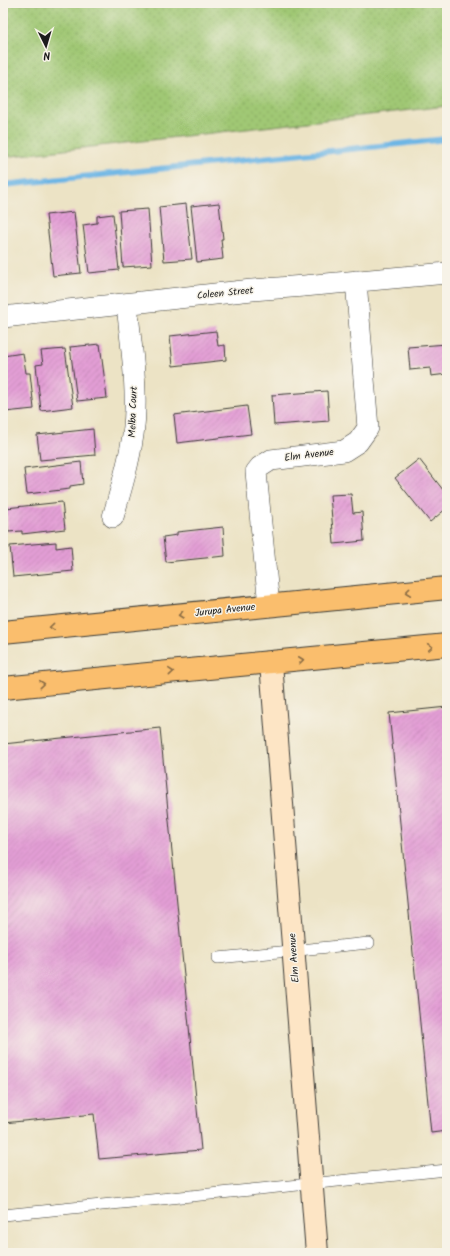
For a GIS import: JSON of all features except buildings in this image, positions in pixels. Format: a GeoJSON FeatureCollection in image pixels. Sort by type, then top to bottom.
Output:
{"type":"FeatureCollection","features":[{"type":"Feature","properties":{"kind":"main road","name":"Jurupa Avenue"},"geometry":{"type":"LineString","coordinates":[[3,632],[447,588]]}},
{"type":"Feature","properties":{"kind":"main road"},"geometry":{"type":"LineString","coordinates":[[3,688],[447,646]]}},
{"type":"Feature","properties":{"kind":"street","name":"Coleen Street"},"geometry":{"type":"LineString","coordinates":[[3,317],[252,290],[447,272]]}},
{"type":"Feature","properties":{"kind":"street","name":"Elm Avenue"},"geometry":{"type":"LineString","coordinates":[[269,606],[256,472],[260,467],[271,460],[344,451],[358,442],[368,428],[356,281]]}},
{"type":"Feature","properties":{"kind":"street","name":"Melba Court"},"geometry":{"type":"LineString","coordinates":[[113,517],[125,476],[133,434],[135,404],[134,373],[127,304]]}},
{"type":"Feature","properties":{"kind":"street","name":"Elm Avenue"},"geometry":{"type":"LineString","coordinates":[[270,663],[317,1253]]}},
{"type":"Feature","properties":{"kind":"lane"},"geometry":{"type":"LineString","coordinates":[[218,958],[370,943]]}},
{"type":"Feature","properties":{"kind":"lane"},"geometry":{"type":"LineString","coordinates":[[3,1215],[447,1170]]}},
{"type":"Feature","properties":{"kind":"green space"},"geometry":{"type":"Polygon","coordinates":[[[3,3],[447,3],[447,106],[3,157],[3,3]]]}},
{"type":"Feature","properties":{"kind":"waterway"},"geometry":{"type":"LineString","coordinates":[[3,185],[447,139]]}}]}
